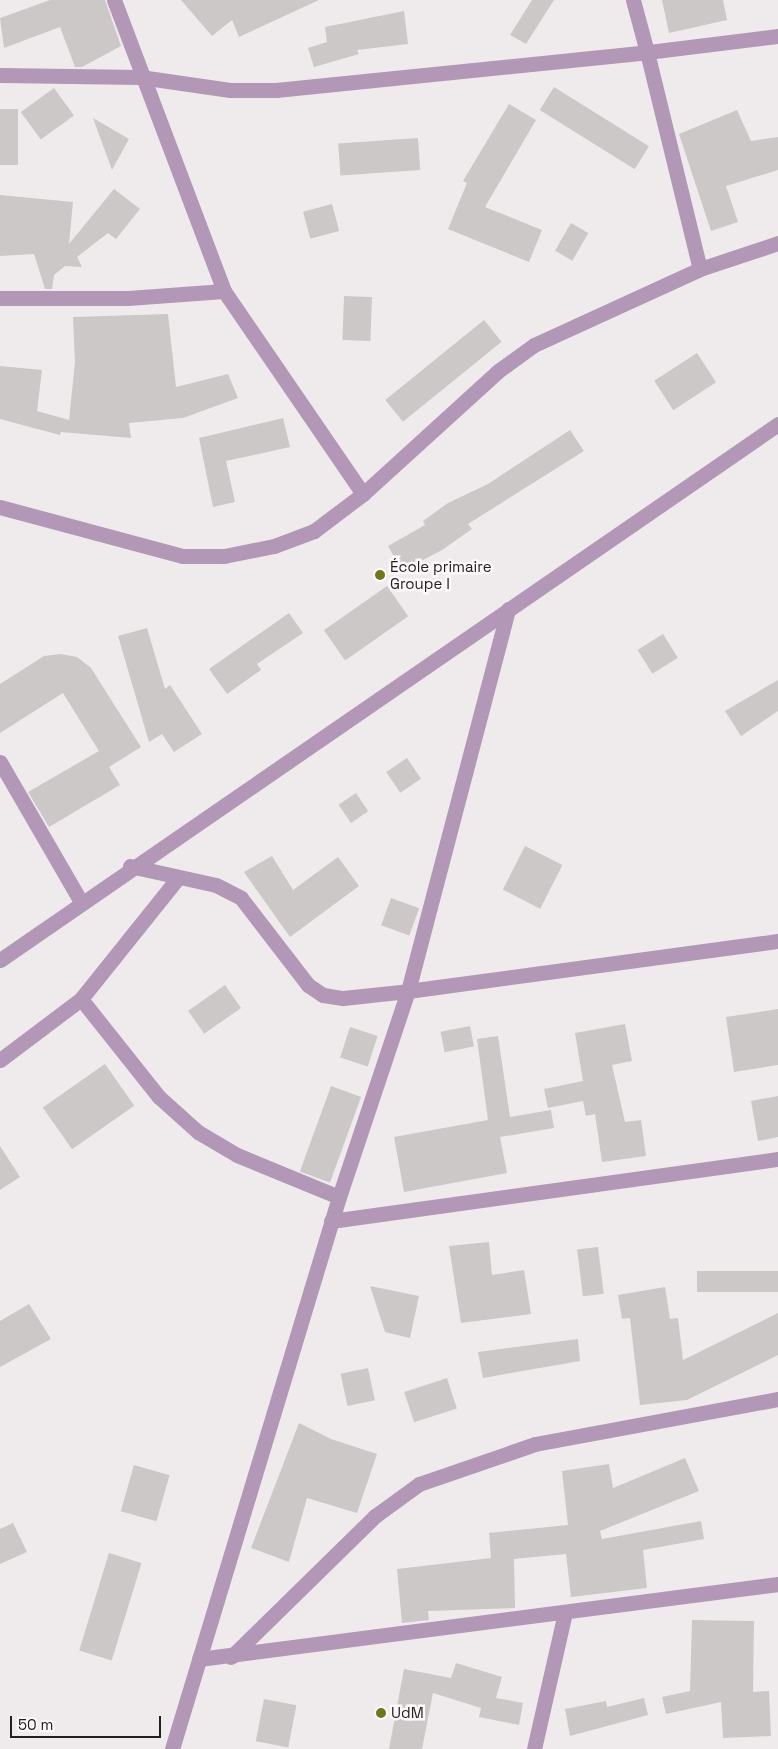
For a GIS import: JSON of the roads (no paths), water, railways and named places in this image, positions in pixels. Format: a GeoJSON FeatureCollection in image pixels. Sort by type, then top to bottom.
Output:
{"type":"FeatureCollection","features":[{"type":"Feature","properties":{"kind":"street"},"geometry":{"type":"LineString","coordinates":[[114,0],[140,77],[224,291],[363,494]]}},
{"type":"Feature","properties":{"kind":"street"},"geometry":{"type":"LineString","coordinates":[[633,0],[700,269]]}},
{"type":"Feature","properties":{"kind":"street"},"geometry":{"type":"LineString","coordinates":[[0,75],[140,77],[230,90],[276,90],[647,52],[778,36]]}},
{"type":"Feature","properties":{"kind":"street"},"geometry":{"type":"LineString","coordinates":[[0,507],[183,556],[224,556],[274,546],[314,530],[363,494],[498,371],[534,345],[700,269],[778,243]]}},
{"type":"Feature","properties":{"kind":"street"},"geometry":{"type":"LineString","coordinates":[[0,298],[128,298],[224,291]]}},
{"type":"Feature","properties":{"kind":"street"},"geometry":{"type":"LineString","coordinates":[[0,960],[130,866],[778,424]]}},
{"type":"Feature","properties":{"kind":"street"},"geometry":{"type":"LineString","coordinates":[[172,1749],[338,1197],[408,991],[508,609]]}},
{"type":"Feature","properties":{"kind":"street"},"geometry":{"type":"LineString","coordinates":[[0,762],[82,902]]}},
{"type":"Feature","properties":{"kind":"street"},"geometry":{"type":"LineString","coordinates":[[130,866],[177,879],[216,885],[240,898],[308,985],[322,995],[343,998],[408,991],[778,941]]}},
{"type":"Feature","properties":{"kind":"street"},"geometry":{"type":"LineString","coordinates":[[0,1060],[81,999],[177,879]]}},
{"type":"Feature","properties":{"kind":"street"},"geometry":{"type":"LineString","coordinates":[[81,999],[159,1097],[198,1132],[237,1155],[338,1197]]}},
{"type":"Feature","properties":{"kind":"street"},"geometry":{"type":"LineString","coordinates":[[332,1222],[778,1159]]}},
{"type":"Feature","properties":{"kind":"street"},"geometry":{"type":"LineString","coordinates":[[231,1657],[375,1516],[419,1484],[535,1444],[778,1399]]}},
{"type":"Feature","properties":{"kind":"street"},"geometry":{"type":"LineString","coordinates":[[199,1659],[231,1657],[778,1584]]}},
{"type":"Feature","properties":{"kind":"street"},"geometry":{"type":"LineString","coordinates":[[534,1749],[565,1613]]}},
{"type":"Feature","properties":{"kind":"place","name":"École primaire Groupe I"},"geometry":{"type":"Point","coordinates":[380,575]}},
{"type":"Feature","properties":{"kind":"place","name":"UdM"},"geometry":{"type":"Point","coordinates":[381,1713]}}]}
